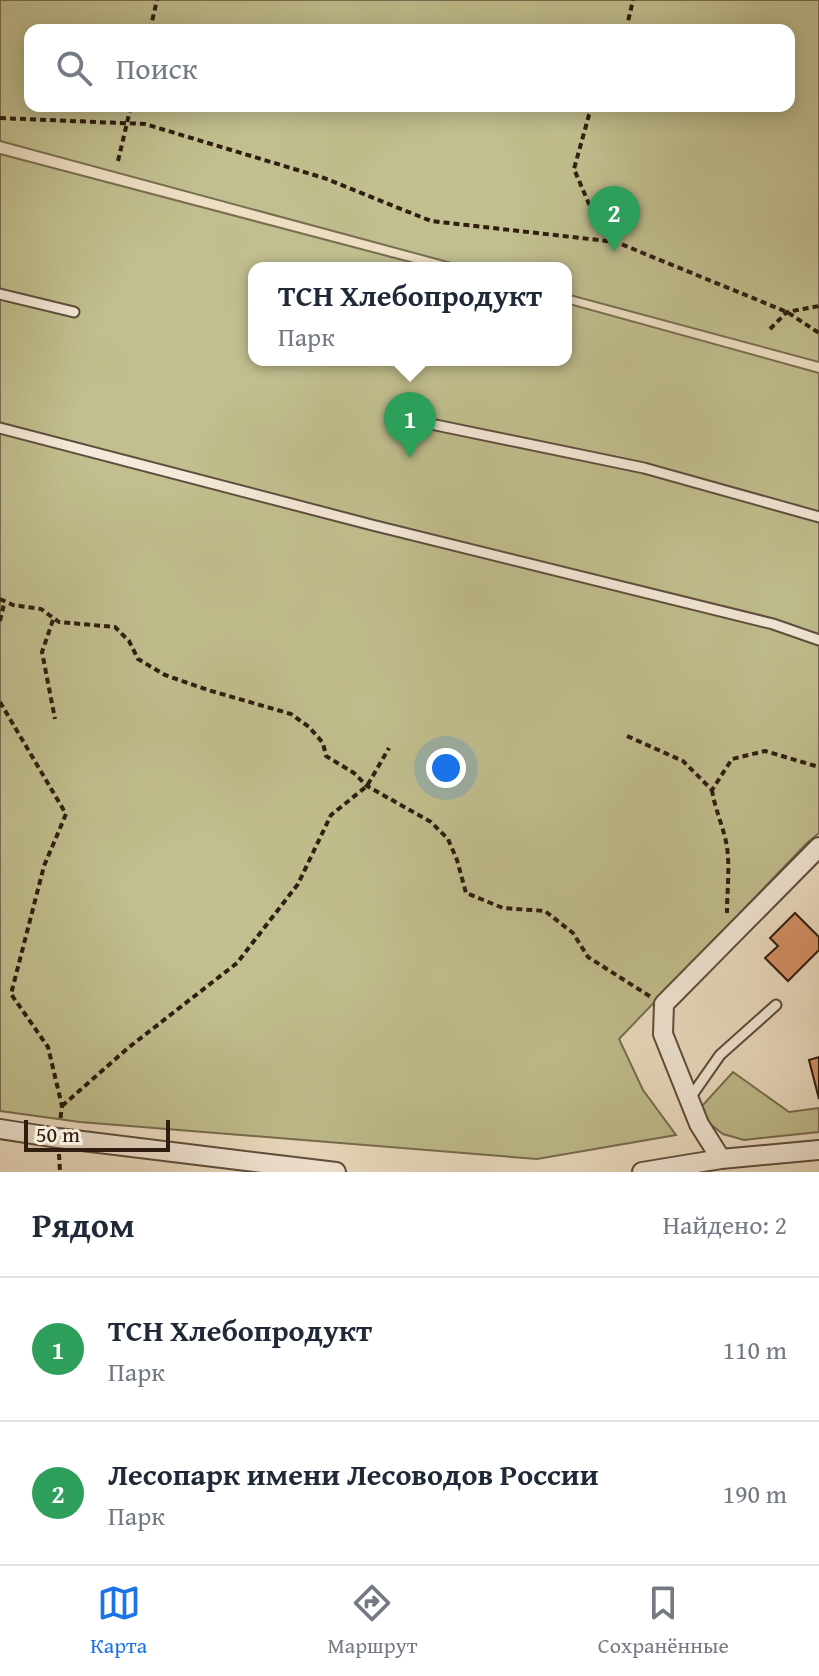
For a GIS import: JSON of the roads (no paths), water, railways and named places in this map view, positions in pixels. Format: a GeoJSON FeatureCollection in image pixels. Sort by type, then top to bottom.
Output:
{"type":"FeatureCollection","features":[{"type":"Feature","properties":{"kind":"street"},"geometry":{"type":"LineString","coordinates":[[721,1159],[699,1124],[663,1034],[664,1004],[819,847]]}},
{"type":"Feature","properties":{"kind":"street"},"geometry":{"type":"LineString","coordinates":[[0,1129],[336,1172]]}},
{"type":"Feature","properties":{"kind":"street"},"geometry":{"type":"LineString","coordinates":[[642,1172],[721,1159],[819,1150]]}},
{"type":"Feature","properties":{"kind":"lane"},"geometry":{"type":"LineString","coordinates":[[0,294],[74,312]]}},
{"type":"Feature","properties":{"kind":"lane"},"geometry":{"type":"LineString","coordinates":[[426,423],[644,468],[819,517]]}},
{"type":"Feature","properties":{"kind":"lane"},"geometry":{"type":"LineString","coordinates":[[0,428],[372,525],[773,624],[819,640]]}},
{"type":"Feature","properties":{"kind":"lane"},"geometry":{"type":"LineString","coordinates":[[690,1098],[720,1055],[776,1005]]}},
{"type":"Feature","properties":{"kind":"place","name":"Лесопарк имени Лесоводов России"},"geometry":{"type":"Point","coordinates":[614,252]}},
{"type":"Feature","properties":{"kind":"place","name":"ТСН Хлебопродукт"},"geometry":{"type":"Point","coordinates":[410,458]}}]}
